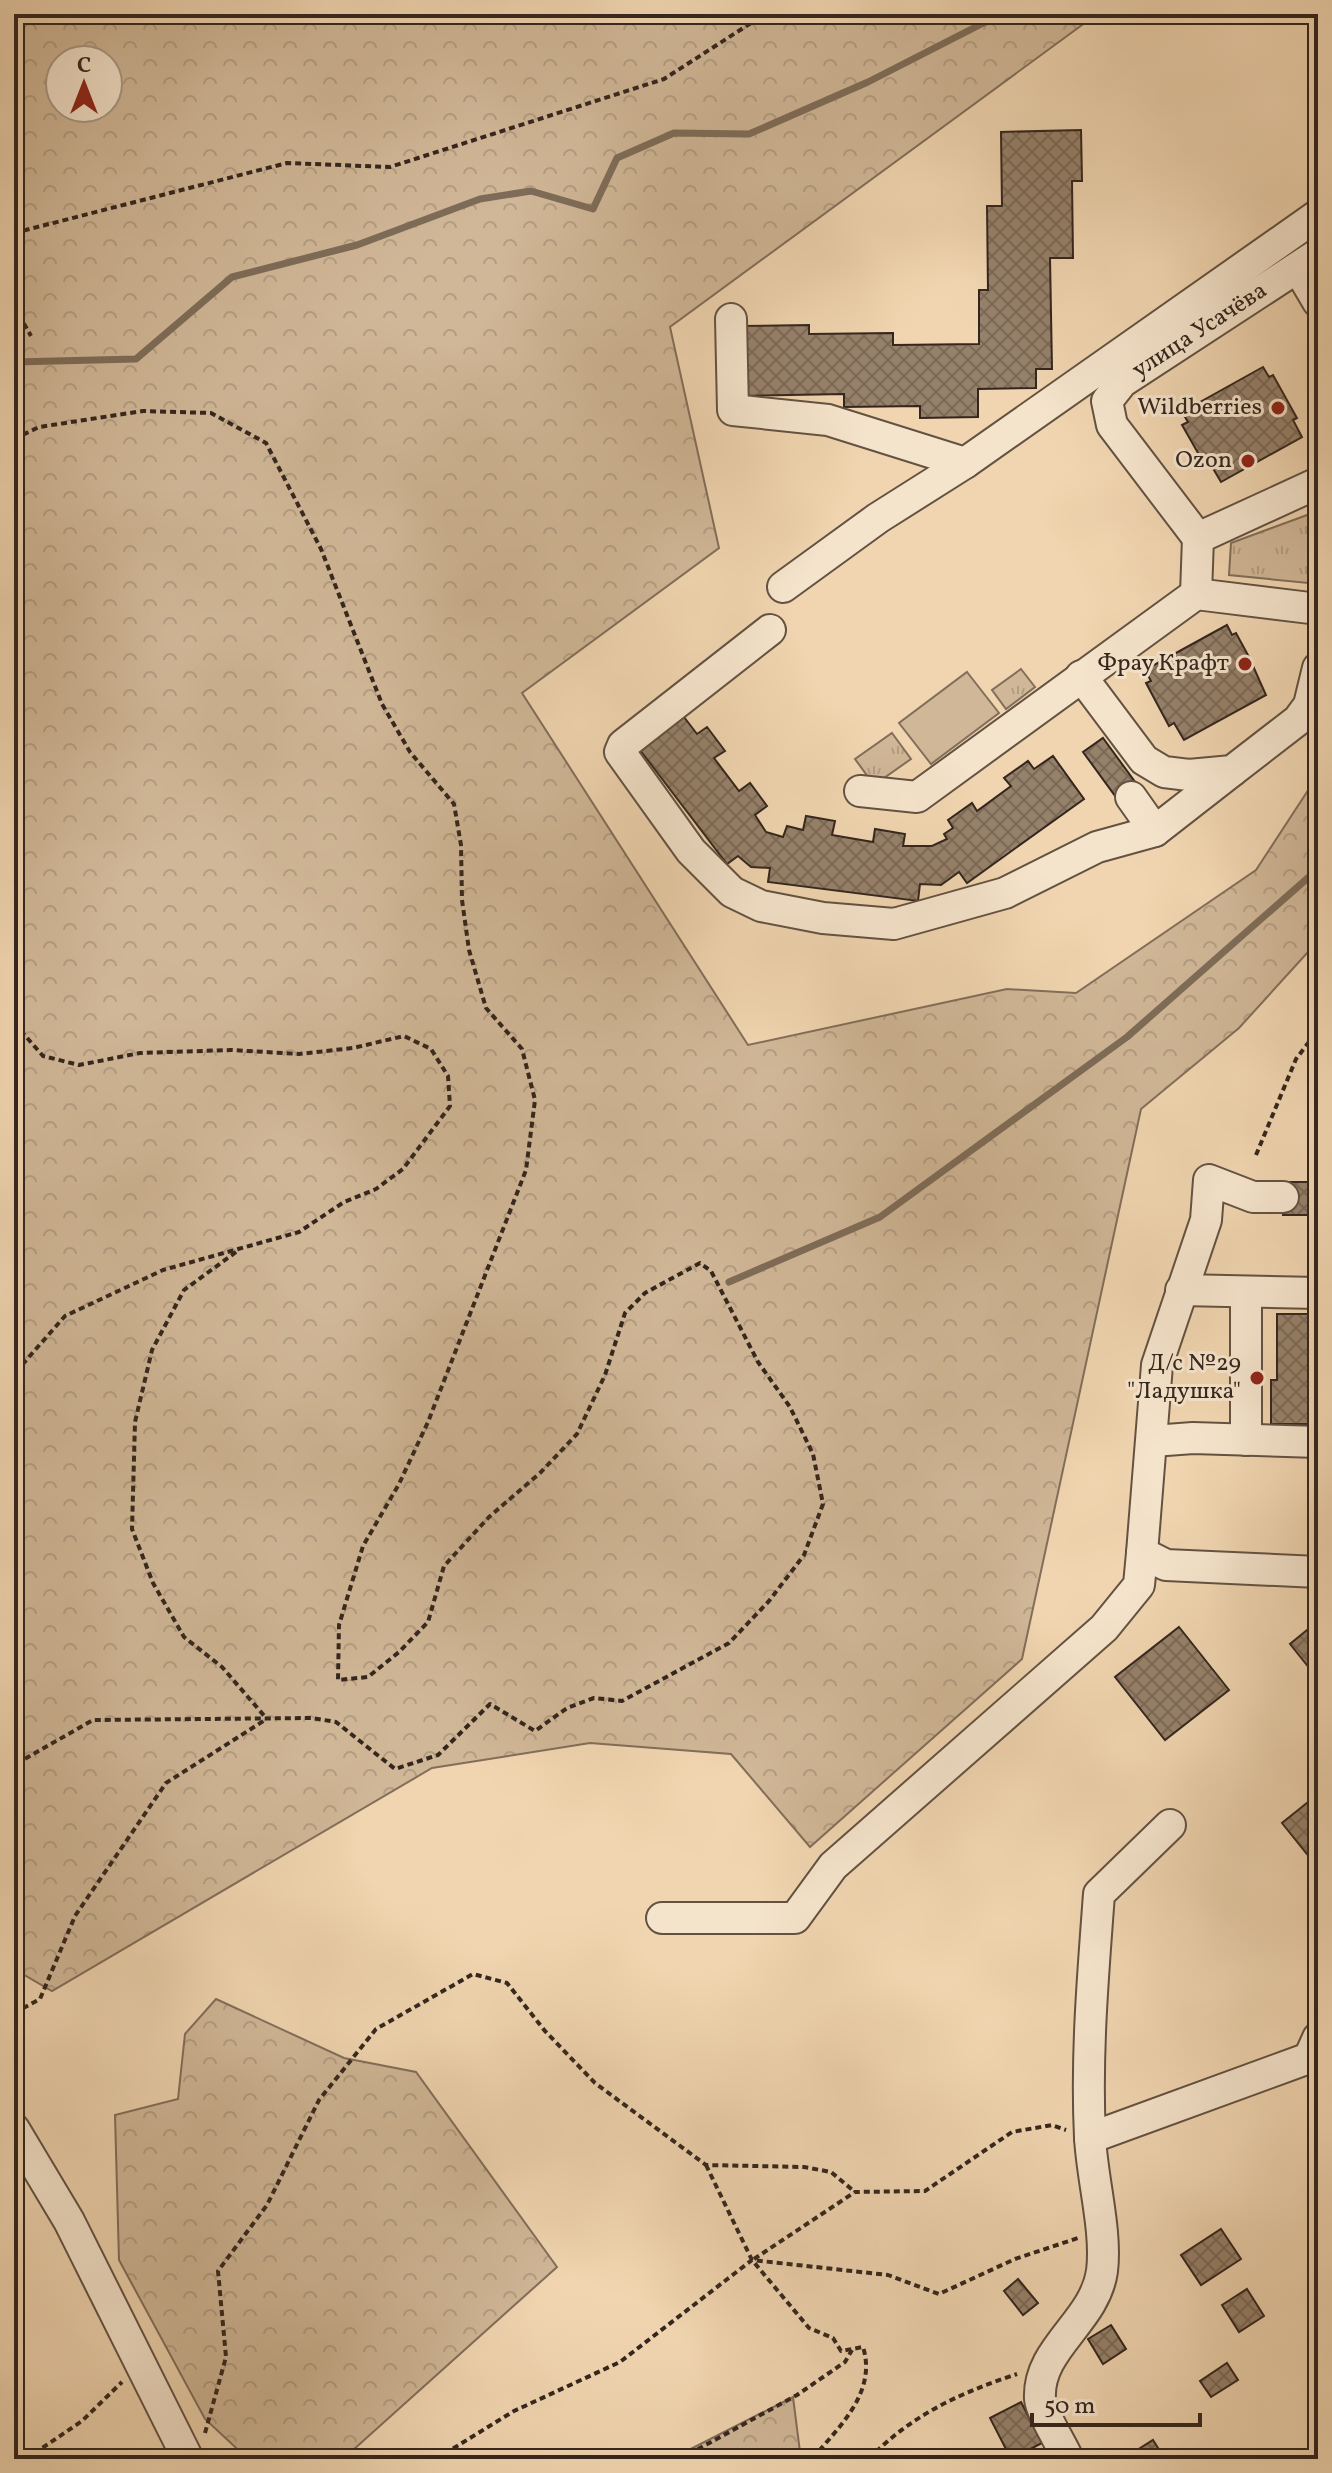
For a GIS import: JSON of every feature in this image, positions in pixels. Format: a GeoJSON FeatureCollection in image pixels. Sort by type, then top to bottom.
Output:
{"type":"FeatureCollection","features":[{"type":"Feature","properties":{"kind":"street"},"geometry":{"type":"LineString","coordinates":[[783,587],[878,518],[965,463],[1318,215]]}},
{"type":"Feature","properties":{"kind":"street"},"geometry":{"type":"LineString","coordinates":[[1308,261],[1318,302]]}},
{"type":"Feature","properties":{"kind":"street","name":"улица Усачёва"},"geometry":{"type":"LineString","coordinates":[[1198,538],[1112,425],[1107,401],[1122,382],[1308,261]]}},
{"type":"Feature","properties":{"kind":"street"},"geometry":{"type":"LineString","coordinates":[[731,319],[733,410],[828,420],[965,463]]}},
{"type":"Feature","properties":{"kind":"street"},"geometry":{"type":"LineString","coordinates":[[1196,594],[1198,538],[1318,483]]}},
{"type":"Feature","properties":{"kind":"street"},"geometry":{"type":"LineString","coordinates":[[860,791],[917,797],[1196,594],[1318,609]]}},
{"type":"Feature","properties":{"kind":"street"},"geometry":{"type":"LineString","coordinates":[[770,630],[623,745],[620,752],[691,851],[732,892],[761,906],[823,918],[894,924],[1005,893],[1097,847],[1155,831],[1298,720],[1309,705],[1318,668]]}},
{"type":"Feature","properties":{"kind":"street"},"geometry":{"type":"LineString","coordinates":[[1081,676],[1144,760],[1164,772],[1189,775],[1232,771]]}},
{"type":"Feature","properties":{"kind":"street"},"geometry":{"type":"LineString","coordinates":[[1131,797],[1155,831]]}},
{"type":"Feature","properties":{"kind":"street"},"geometry":{"type":"LineString","coordinates":[[662,1918],[795,1918],[833,1866],[1104,1628],[1139,1585],[1157,1365],[1206,1220],[1209,1180],[1253,1197],[1283,1197]]}},
{"type":"Feature","properties":{"kind":"street"},"geometry":{"type":"LineString","coordinates":[[1181,1290],[1318,1293]]}},
{"type":"Feature","properties":{"kind":"street"},"geometry":{"type":"LineString","coordinates":[[1246,1293],[1246,1440]]}},
{"type":"Feature","properties":{"kind":"street"},"geometry":{"type":"LineString","coordinates":[[1153,1441],[1318,1442]]}},
{"type":"Feature","properties":{"kind":"street"},"geometry":{"type":"LineString","coordinates":[[1142,1553],[1166,1565],[1318,1572]]}},
{"type":"Feature","properties":{"kind":"street"},"geometry":{"type":"LineString","coordinates":[[1068,2459],[1040,2400],[1048,2359],[1074,2331],[1098,2293],[1102,2266],[1090,2138],[1089,2030],[1099,1894],[1170,1825]]}},
{"type":"Feature","properties":{"kind":"street"},"geometry":{"type":"LineString","coordinates":[[1090,2138],[1316,2056]]}},
{"type":"Feature","properties":{"kind":"street"},"geometry":{"type":"LineString","coordinates":[[14,2129],[69,2221],[141,2364],[195,2452]]}},
{"type":"Feature","properties":{"kind":"path"},"geometry":{"type":"LineString","coordinates":[[14,233],[287,163],[390,167],[664,79],[765,14]]}},
{"type":"Feature","properties":{"kind":"path"},"geometry":{"type":"LineString","coordinates":[[14,306],[31,336]]}},
{"type":"Feature","properties":{"kind":"path"},"geometry":{"type":"LineString","coordinates":[[14,439],[39,427],[143,411],[211,413],[266,443],[321,549],[382,704],[410,752],[454,804],[461,845],[462,900],[469,950],[486,1008],[522,1049],[535,1100],[526,1170],[428,1422],[399,1484],[363,1546],[339,1625],[338,1680],[368,1677],[399,1652],[428,1622],[444,1566],[489,1517],[540,1473],[577,1434],[605,1375],[625,1313],[645,1293],[700,1263],[711,1271],[758,1362],[790,1407],[816,1466],[823,1504],[804,1555],[769,1601],[729,1643],[622,1701],[594,1698],[567,1708],[535,1731],[490,1704],[438,1755],[395,1769],[336,1722],[312,1718],[93,1720],[14,1765]]}},
{"type":"Feature","properties":{"kind":"path"},"geometry":{"type":"LineString","coordinates":[[14,1023],[43,1056],[79,1065],[140,1053],[231,1050],[299,1054],[353,1048],[404,1036],[431,1049],[448,1076],[450,1106],[403,1169],[376,1189],[344,1202],[299,1232],[163,1270],[65,1316],[14,1374]]}},
{"type":"Feature","properties":{"kind":"path"},"geometry":{"type":"LineString","coordinates":[[1256,1155],[1296,1059],[1318,1030]]}},
{"type":"Feature","properties":{"kind":"path"},"geometry":{"type":"LineString","coordinates":[[238,1251],[184,1290],[152,1350],[135,1422],[132,1529],[153,1583],[184,1637],[222,1667],[267,1719]]}},
{"type":"Feature","properties":{"kind":"path"},"geometry":{"type":"LineString","coordinates":[[14,2013],[40,1999],[75,1916],[166,1783],[267,1719]]}},
{"type":"Feature","properties":{"kind":"path"},"geometry":{"type":"LineString","coordinates":[[195,2452],[226,2357],[218,2271],[267,2205],[319,2100],[376,2029],[473,1974],[507,1983],[545,2031],[595,2083],[706,2165],[752,2260],[809,2328],[833,2338],[841,2351],[863,2347],[868,2364],[863,2391],[844,2422],[812,2459]]}},
{"type":"Feature","properties":{"kind":"path"},"geometry":{"type":"LineString","coordinates":[[436,2459],[514,2411],[620,2362],[752,2260],[855,2192],[925,2191],[1012,2132],[1052,2125],[1090,2138]]}},
{"type":"Feature","properties":{"kind":"path"},"geometry":{"type":"LineString","coordinates":[[706,2165],[804,2167],[831,2172],[855,2192]]}},
{"type":"Feature","properties":{"kind":"path"},"geometry":{"type":"LineString","coordinates":[[752,2260],[888,2275],[939,2294],[1015,2259],[1099,2231]]}},
{"type":"Feature","properties":{"kind":"path"},"geometry":{"type":"LineString","coordinates":[[680,2459],[768,2408],[797,2395],[845,2362],[852,2349]]}},
{"type":"Feature","properties":{"kind":"path"},"geometry":{"type":"LineString","coordinates":[[869,2459],[928,2410],[1048,2359]]}},
{"type":"Feature","properties":{"kind":"path"},"geometry":{"type":"LineString","coordinates":[[26,2459],[82,2421],[141,2364]]}},
{"type":"Feature","properties":{"kind":"green space"},"geometry":{"type":"Polygon","coordinates":[[[14,14],[1097,14],[670,327],[719,548],[522,693],[748,1045],[1007,989],[1076,993],[1256,870],[1318,775],[1318,941],[1239,1028],[1141,1109],[1022,1659],[810,1847],[731,1754],[590,1743],[432,1768],[52,1991],[14,1969],[14,14]]]}},
{"type":"Feature","properties":{"kind":"green space"},"geometry":{"type":"Polygon","coordinates":[[[1318,511],[1318,584],[1229,575],[1231,543],[1318,511]]]}},
{"type":"Feature","properties":{"kind":"green space"},"geometry":{"type":"Polygon","coordinates":[[[1021,669],[1035,687],[1006,709],[992,690],[1021,669]]]}},
{"type":"Feature","properties":{"kind":"green space"},"geometry":{"type":"Polygon","coordinates":[[[967,672],[999,713],[931,764],[899,723],[967,672]]]}},
{"type":"Feature","properties":{"kind":"green space"},"geometry":{"type":"Polygon","coordinates":[[[892,733],[911,759],[874,785],[855,759],[892,733]]]}},
{"type":"Feature","properties":{"kind":"green space"},"geometry":{"type":"Polygon","coordinates":[[[216,1999],[344,2058],[416,2072],[557,2267],[343,2459],[248,2459],[205,2419],[119,2260],[115,2115],[178,2099],[185,2034],[216,1999]]]}},
{"type":"Feature","properties":{"kind":"green space"},"geometry":{"type":"Polygon","coordinates":[[[793,2397],[800,2452],[855,2459],[671,2459],[793,2397]]]}},
{"type":"Feature","properties":{"kind":"building"},"geometry":{"type":"Polygon","coordinates":[[[1081,130],[1082,181],[1072,181],[1073,258],[1050,258],[1052,369],[1036,369],[1036,388],[978,389],[978,417],[920,418],[920,406],[844,407],[844,394],[739,396],[738,326],[809,325],[809,334],[893,333],[893,345],[979,344],[979,290],[988,290],[987,206],[1002,206],[1001,132],[1081,130]]]}},
{"type":"Feature","properties":{"kind":"building"},"geometry":{"type":"Polygon","coordinates":[[[1263,367],[1269,377],[1273,375],[1297,418],[1293,420],[1302,437],[1221,482],[1211,465],[1206,467],[1182,425],[1188,422],[1182,412],[1263,367]]]}},
{"type":"Feature","properties":{"kind":"building"},"geometry":{"type":"Polygon","coordinates":[[[1227,625],[1232,635],[1236,633],[1266,695],[1184,740],[1174,723],[1169,726],[1146,683],[1151,681],[1145,670],[1227,625]]]}},
{"type":"Feature","properties":{"kind":"building"},"geometry":{"type":"Polygon","coordinates":[[[684,717],[697,734],[707,727],[725,751],[714,758],[739,791],[750,783],[767,806],[755,815],[766,832],[783,837],[787,826],[803,830],[806,816],[835,821],[832,835],[873,842],[875,829],[905,834],[903,846],[932,846],[947,839],[944,834],[953,828],[948,820],[972,803],[977,811],[1011,786],[1004,778],[1028,761],[1034,769],[1053,756],[1084,799],[967,883],[959,872],[941,885],[920,884],[918,901],[768,882],[770,868],[751,867],[738,856],[727,864],[640,750],[684,717]]]}},
{"type":"Feature","properties":{"kind":"building"},"geometry":{"type":"Polygon","coordinates":[[[1103,738],[1141,790],[1121,804],[1083,752],[1103,738]]]}},
{"type":"Feature","properties":{"kind":"building"},"geometry":{"type":"Polygon","coordinates":[[[1283,1182],[1318,1182],[1318,1215],[1283,1215],[1283,1182]]]}},
{"type":"Feature","properties":{"kind":"building"},"geometry":{"type":"Polygon","coordinates":[[[1277,1314],[1318,1314],[1318,1424],[1271,1424],[1271,1380],[1277,1380],[1277,1314]]]}},
{"type":"Feature","properties":{"kind":"building"},"geometry":{"type":"Polygon","coordinates":[[[1318,1621],[1318,1679],[1290,1644],[1318,1621]]]}},
{"type":"Feature","properties":{"kind":"building"},"geometry":{"type":"Polygon","coordinates":[[[1179,1627],[1229,1690],[1165,1740],[1115,1677],[1179,1627]]]}},
{"type":"Feature","properties":{"kind":"building"},"geometry":{"type":"Polygon","coordinates":[[[1318,1794],[1318,1868],[1282,1823],[1318,1794]]]}},
{"type":"Feature","properties":{"kind":"building"},"geometry":{"type":"Polygon","coordinates":[[[1221,2229],[1241,2259],[1201,2285],[1181,2255],[1221,2229]]]}},
{"type":"Feature","properties":{"kind":"building"},"geometry":{"type":"Polygon","coordinates":[[[1018,2279],[1038,2303],[1023,2315],[1004,2291],[1018,2279]]]}},
{"type":"Feature","properties":{"kind":"building"},"geometry":{"type":"Polygon","coordinates":[[[1247,2289],[1264,2316],[1239,2332],[1222,2305],[1247,2289]]]}},
{"type":"Feature","properties":{"kind":"building"},"geometry":{"type":"Polygon","coordinates":[[[1111,2325],[1126,2349],[1103,2364],[1088,2339],[1111,2325]]]}},
{"type":"Feature","properties":{"kind":"building"},"geometry":{"type":"Polygon","coordinates":[[[1227,2363],[1238,2380],[1211,2397],[1200,2381],[1227,2363]]]}},
{"type":"Feature","properties":{"kind":"building"},"geometry":{"type":"Polygon","coordinates":[[[1021,2402],[1042,2443],[1011,2459],[990,2418],[1021,2402]]]}},
{"type":"Feature","properties":{"kind":"building"},"geometry":{"type":"Polygon","coordinates":[[[1153,2440],[1165,2459],[1127,2459],[1126,2457],[1153,2440]]]}},
{"type":"Feature","properties":{"kind":"waterway"},"geometry":{"type":"LineString","coordinates":[[14,362],[136,359],[232,277],[357,245],[480,199],[531,191],[593,209],[617,158],[674,133],[749,134],[868,82],[1001,14]]}},
{"type":"Feature","properties":{"kind":"waterway"},"geometry":{"type":"LineString","coordinates":[[729,1282],[880,1217],[1127,1037],[1318,869]]}},
{"type":"Feature","properties":{"kind":"place","name":"Wildberries"},"geometry":{"type":"Point","coordinates":[1278,408]}},
{"type":"Feature","properties":{"kind":"place","name":"Ozon"},"geometry":{"type":"Point","coordinates":[1248,461]}},
{"type":"Feature","properties":{"kind":"place","name":"Фрау Крафт"},"geometry":{"type":"Point","coordinates":[1245,664]}},
{"type":"Feature","properties":{"kind":"place","name":"Д/с №29 \"Ладушка\""},"geometry":{"type":"Point","coordinates":[1257,1378]}}]}
